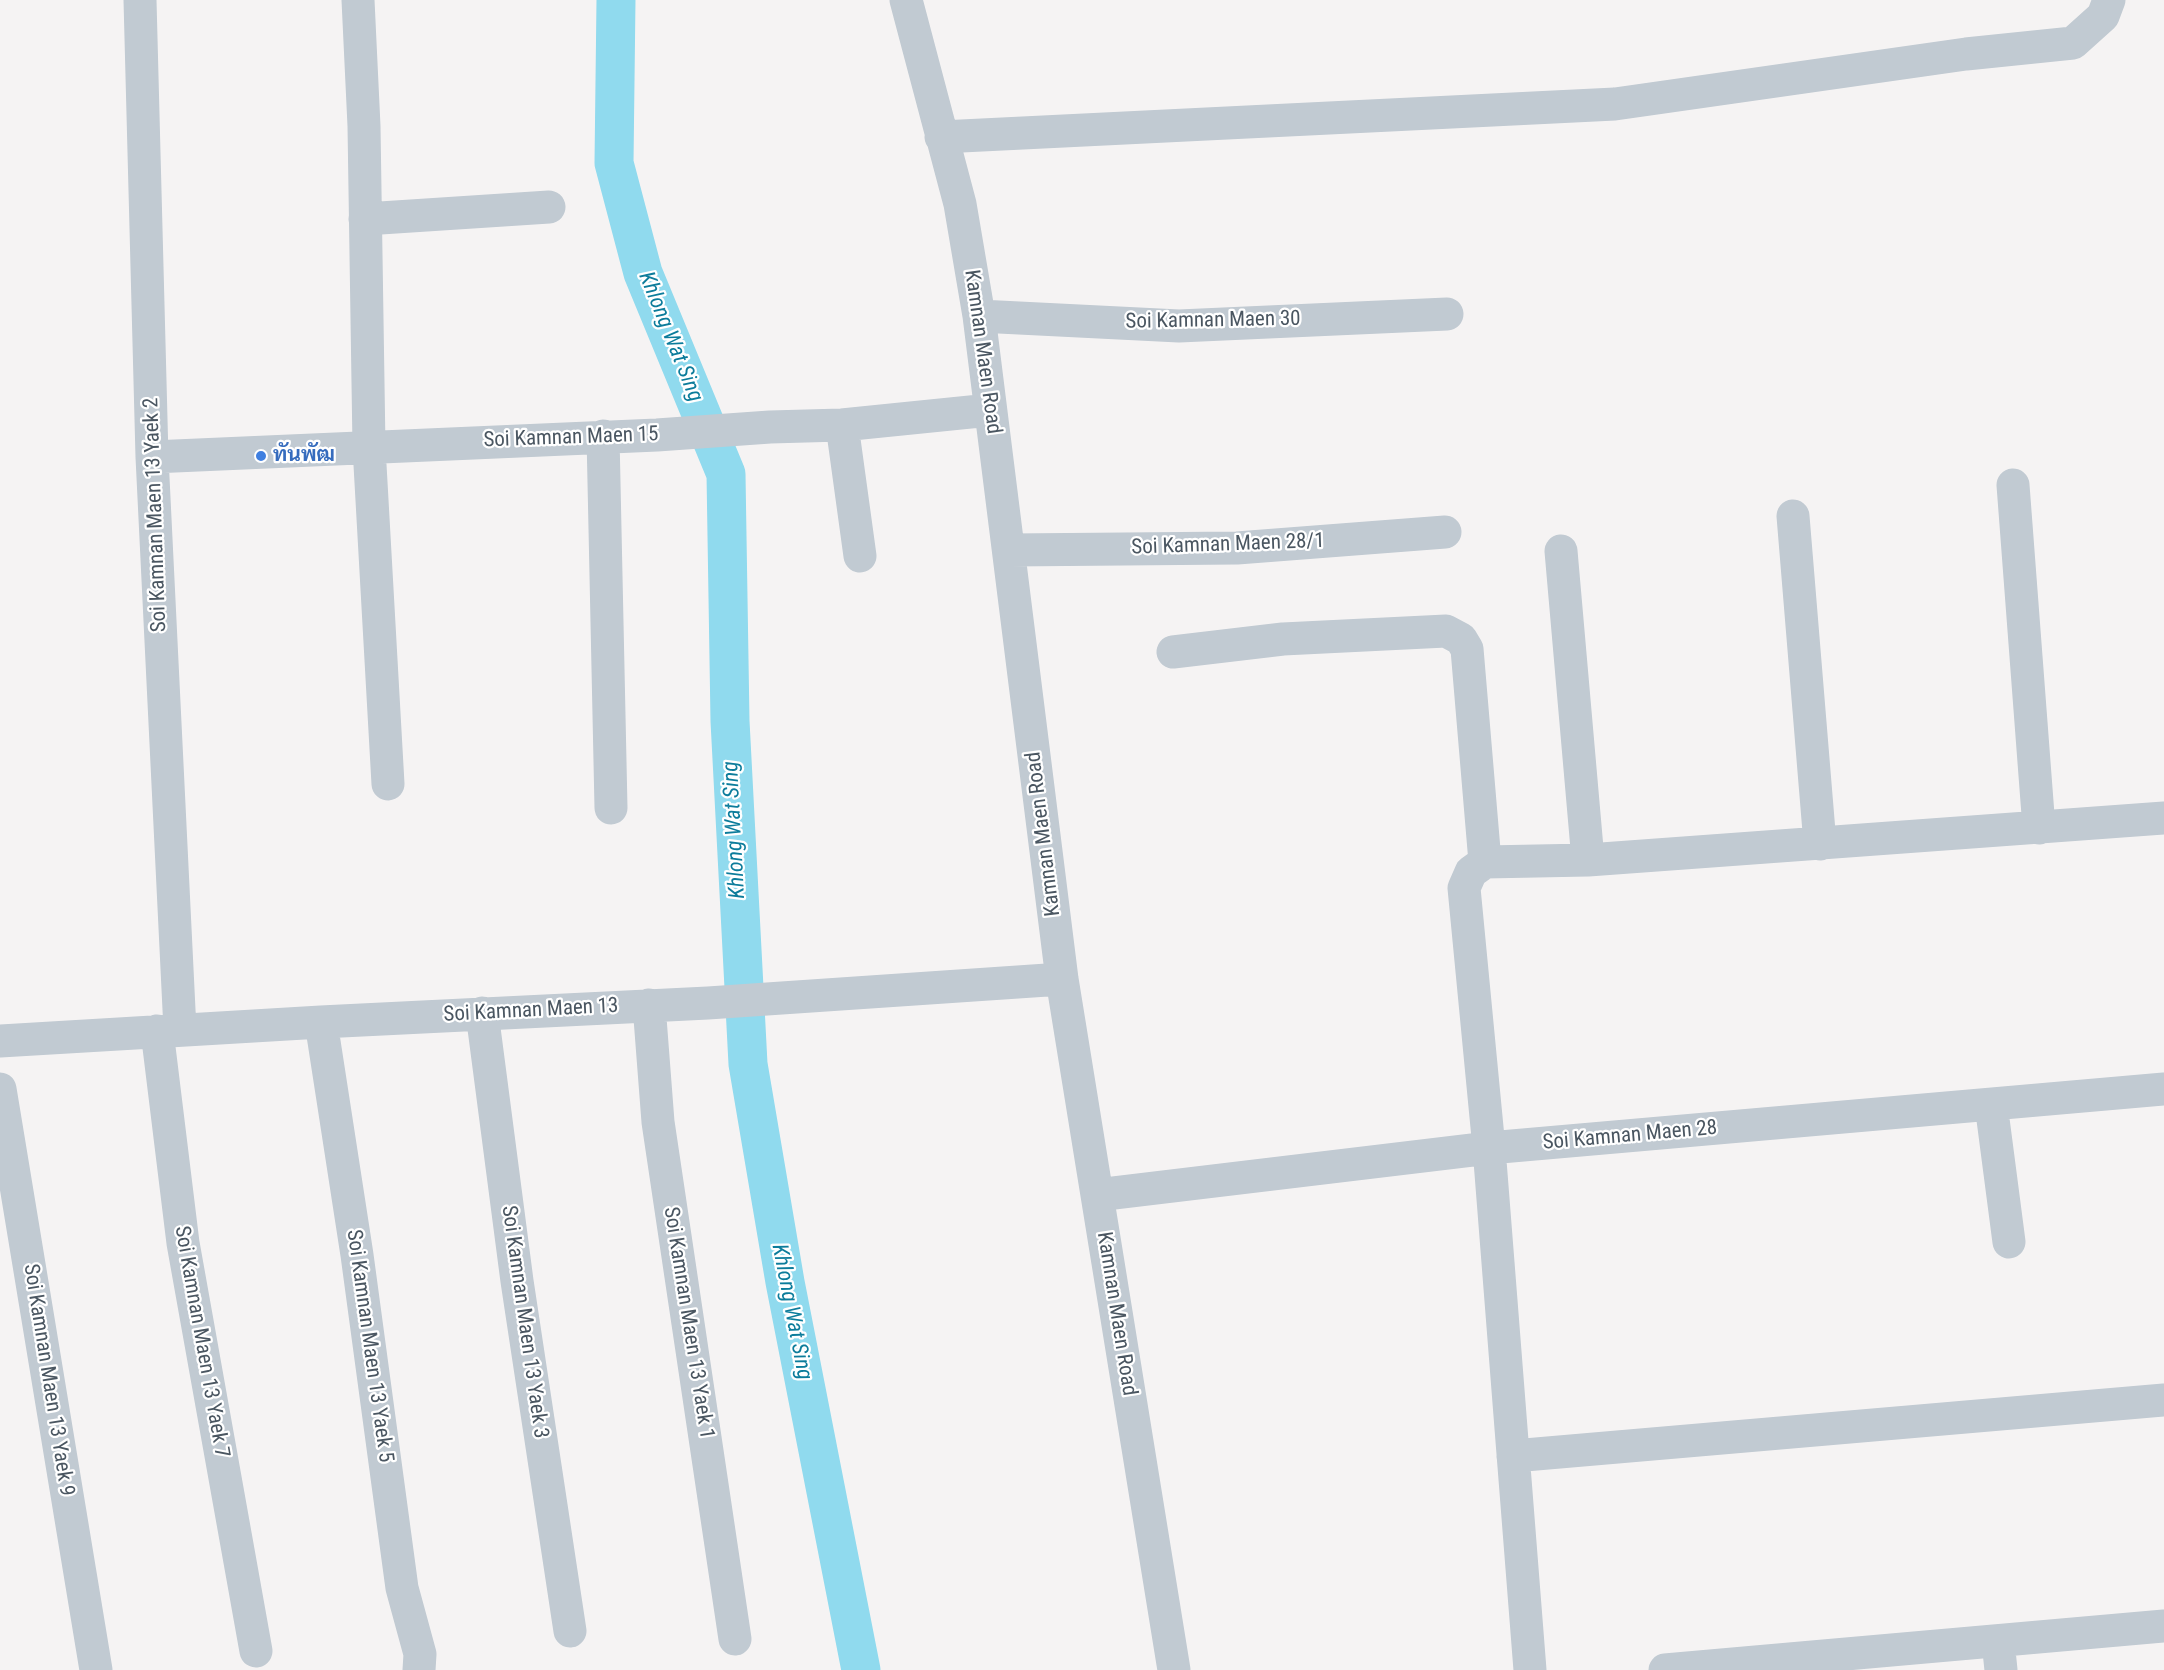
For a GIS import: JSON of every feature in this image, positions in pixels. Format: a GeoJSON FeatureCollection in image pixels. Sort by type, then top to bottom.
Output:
{"type":"FeatureCollection","features":[{"type":"Feature","properties":{"kind":"street"},"geometry":{"type":"LineString","coordinates":[[358,0],[364,126],[369,447],[388,784]]}},
{"type":"Feature","properties":{"kind":"street","name":"Kamnan Maen Road"},"geometry":{"type":"LineString","coordinates":[[906,0],[960,204],[979,316],[1062,979],[1174,1670]]}},
{"type":"Feature","properties":{"kind":"street"},"geometry":{"type":"LineString","coordinates":[[942,137],[1615,104],[1966,54],[2073,43],[2103,16],[2109,0]]}},
{"type":"Feature","properties":{"kind":"street","name":"Soi Kamnan Maen 13 Yaek 2"},"geometry":{"type":"LineString","coordinates":[[147,1],[152,457],[168,1030]]}},
{"type":"Feature","properties":{"kind":"street"},"geometry":{"type":"LineString","coordinates":[[365,219],[549,207]]}},
{"type":"Feature","properties":{"kind":"street","name":"Soi Kamnan Maen 30"},"geometry":{"type":"LineString","coordinates":[[979,316],[1179,326],[1447,314]]}},
{"type":"Feature","properties":{"kind":"street","name":"Soi Kamnan Maen 15"},"geometry":{"type":"LineString","coordinates":[[152,457],[842,425],[990,410]]}},
{"type":"Feature","properties":{"kind":"street"},"geometry":{"type":"LineString","coordinates":[[842,425],[860,556]]}},
{"type":"Feature","properties":{"kind":"street"},"geometry":{"type":"LineString","coordinates":[[603,436],[611,808]]}},
{"type":"Feature","properties":{"kind":"street"},"geometry":{"type":"LineString","coordinates":[[2013,485],[2039,828]]}},
{"type":"Feature","properties":{"kind":"street"},"geometry":{"type":"LineString","coordinates":[[1793,516],[1820,844]]}},
{"type":"Feature","properties":{"kind":"street","name":"Soi Kamnan Maen 28/1"},"geometry":{"type":"LineString","coordinates":[[1010,550],[1237,548],[1445,532]]}},
{"type":"Feature","properties":{"kind":"street"},"geometry":{"type":"LineString","coordinates":[[1561,551],[1588,860]]}},
{"type":"Feature","properties":{"kind":"street"},"geometry":{"type":"LineString","coordinates":[[1173,652],[1283,639],[1446,631],[1461,639],[1467,649],[1485,862]]}},
{"type":"Feature","properties":{"kind":"street"},"geometry":{"type":"LineString","coordinates":[[1530,1670],[1489,1148],[1464,888],[1471,872],[1485,862],[1588,860],[2164,818]]}},
{"type":"Feature","properties":{"kind":"street","name":"Soi Kamnan Maen 13"},"geometry":{"type":"LineString","coordinates":[[0,1041],[482,1013],[708,1003],[1062,979]]}},
{"type":"Feature","properties":{"kind":"street","name":"Soi Kamnan Maen 13 Yaek 1"},"geometry":{"type":"LineString","coordinates":[[648,1005],[658,1122],[735,1640]]}},
{"type":"Feature","properties":{"kind":"street","name":"Soi Kamnan Maen 13 Yaek 3"},"geometry":{"type":"LineString","coordinates":[[482,1013],[519,1293],[570,1631]]}},
{"type":"Feature","properties":{"kind":"street","name":"Soi Kamnan Maen 13 Yaek 5"},"geometry":{"type":"LineString","coordinates":[[321,1022],[357,1255],[402,1588],[420,1654],[419,1670]]}},
{"type":"Feature","properties":{"kind":"street","name":"Soi Kamnan Maen 13 Yaek 7"},"geometry":{"type":"LineString","coordinates":[[168,1030],[183,1243],[256,1651]]}},
{"type":"Feature","properties":{"kind":"street","name":"Soi Kamnan Maen 13 Yaek 9"},"geometry":{"type":"LineString","coordinates":[[0,1089],[96,1670]]}},
{"type":"Feature","properties":{"kind":"street","name":"Soi Kamnan Maen 28"},"geometry":{"type":"LineString","coordinates":[[1097,1195],[1489,1148],[2164,1089]]}},
{"type":"Feature","properties":{"kind":"street"},"geometry":{"type":"LineString","coordinates":[[1991,1104],[2009,1242]]}},
{"type":"Feature","properties":{"kind":"street"},"geometry":{"type":"LineString","coordinates":[[1513,1456],[2164,1400]]}},
{"type":"Feature","properties":{"kind":"street"},"geometry":{"type":"LineString","coordinates":[[1665,1670],[2000,1655],[2164,1626]]}},
{"type":"Feature","properties":{"kind":"waterway","name":"Khlong Wat Sing"},"geometry":{"type":"LineString","coordinates":[[616,0],[614,163],[643,273],[726,474],[730,721],[748,1064],[785,1282],[861,1670]]}},
{"type":"Feature","properties":{"kind":"place","name":"ทันพัฒ"},"geometry":{"type":"Point","coordinates":[261,456]}}]}
